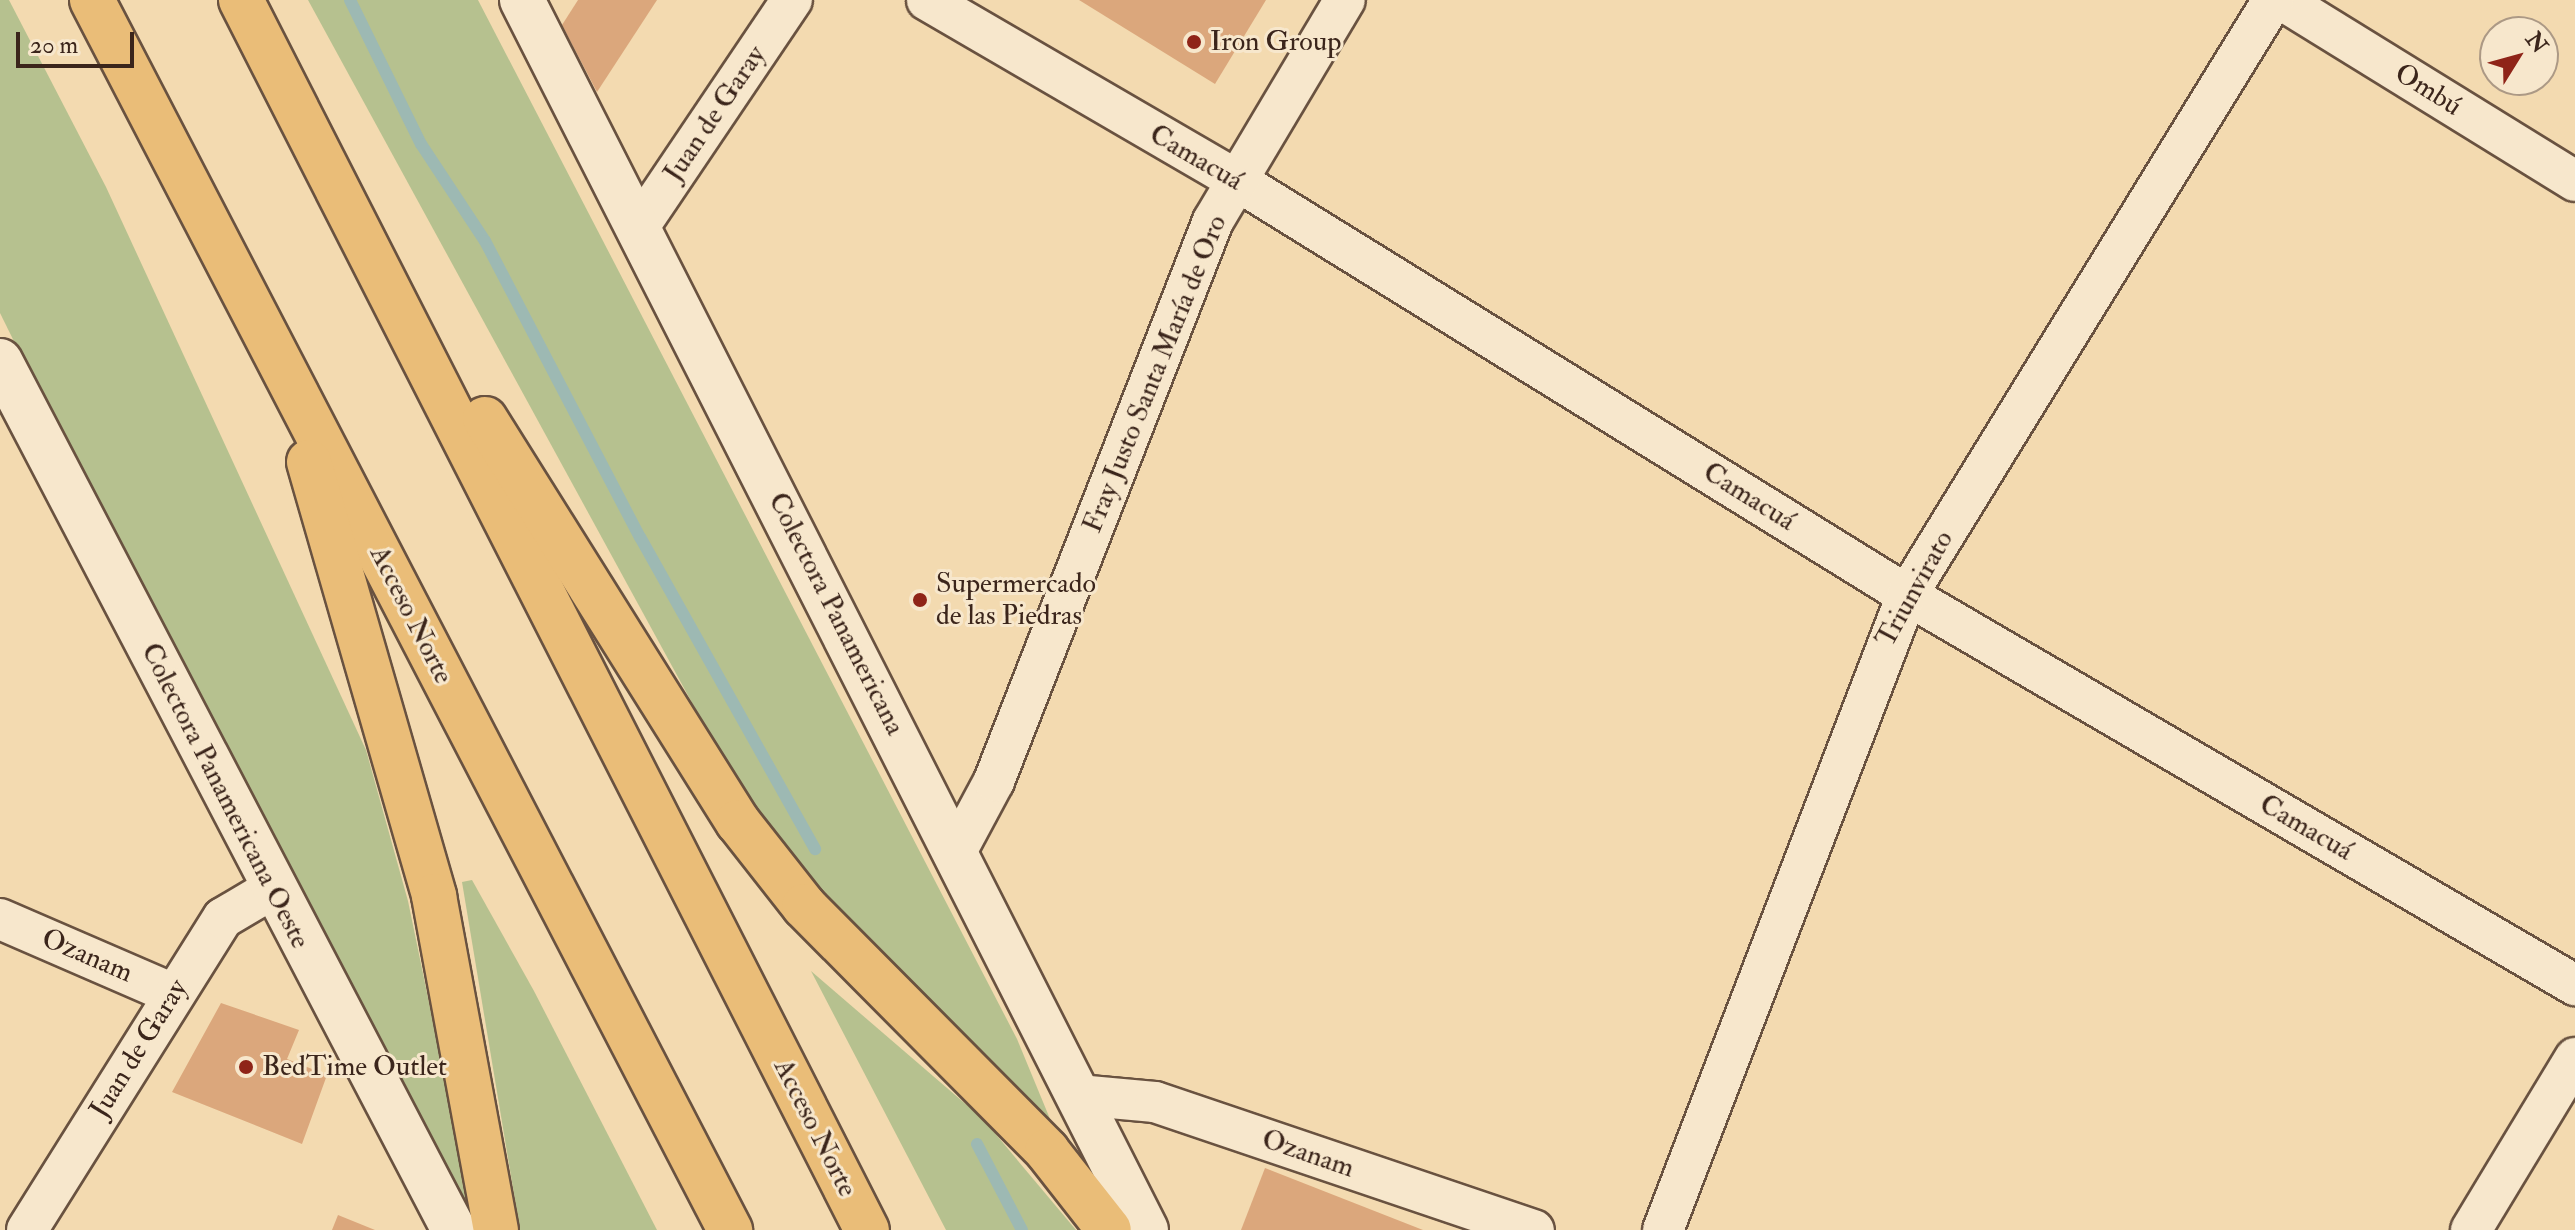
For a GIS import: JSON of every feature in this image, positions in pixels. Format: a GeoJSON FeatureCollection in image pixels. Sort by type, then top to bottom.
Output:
{"type":"FeatureCollection","features":[{"type":"Feature","properties":{"kind":"highway","name":"Acceso Norte"},"geometry":{"type":"LineString","coordinates":[[92,0],[730,1230]]}},
{"type":"Feature","properties":{"kind":"highway","name":"Acceso Norte"},"geometry":{"type":"LineString","coordinates":[[241,0],[867,1230]]}},
{"type":"Feature","properties":{"kind":"highway"},"geometry":{"type":"LineString","coordinates":[[320,152],[738,822],[804,906],[1047,1151],[1109,1230]]}},
{"type":"Feature","properties":{"kind":"highway"},"geometry":{"type":"LineString","coordinates":[[280,364],[434,896],[496,1230]]}},
{"type":"Feature","properties":{"kind":"street","name":"Colectora Panamericana"},"geometry":{"type":"LineString","coordinates":[[522,0],[957,850],[1146,1230]]}},
{"type":"Feature","properties":{"kind":"street","name":"Juan de Garay"},"geometry":{"type":"LineString","coordinates":[[638,228],[792,0]]}},
{"type":"Feature","properties":{"kind":"street","name":"Camacuá"},"geometry":{"type":"LineString","coordinates":[[927,0],[1236,180],[1907,595],[2575,985]]}},
{"type":"Feature","properties":{"kind":"street","name":"Fray Justo Santa María de Oro"},"geometry":{"type":"LineString","coordinates":[[957,850],[994,781],[1213,221],[1345,0]]}},
{"type":"Feature","properties":{"kind":"street","name":"Triunvirato"},"geometry":{"type":"LineString","coordinates":[[1663,1230],[1907,595],[2273,0]]}},
{"type":"Feature","properties":{"kind":"street","name":"Ombú"},"geometry":{"type":"LineString","coordinates":[[2282,0],[2575,181]]}},
{"type":"Feature","properties":{"kind":"street","name":"Colectora Panamericana Oeste"},"geometry":{"type":"LineString","coordinates":[[0,361],[272,889],[454,1230]]}},
{"type":"Feature","properties":{"kind":"street","name":"Juan de Garay"},"geometry":{"type":"LineString","coordinates":[[27,1230],[223,918],[272,889]]}},
{"type":"Feature","properties":{"kind":"street","name":"Ozanam"},"geometry":{"type":"LineString","coordinates":[[0,919],[173,994]]}},
{"type":"Feature","properties":{"kind":"street"},"geometry":{"type":"LineString","coordinates":[[2471,1230],[2575,1058]]}},
{"type":"Feature","properties":{"kind":"street","name":"Ozanam"},"geometry":{"type":"LineString","coordinates":[[1078,1095],[1155,1102],[1534,1230]]}},
{"type":"Feature","properties":{"kind":"green space"},"geometry":{"type":"Polygon","coordinates":[[[0,0],[9,0],[106,187],[366,750],[408,901],[476,1230],[198,714],[0,313],[0,0]]]}},
{"type":"Feature","properties":{"kind":"green space"},"geometry":{"type":"Polygon","coordinates":[[[308,0],[478,0],[1017,1039],[1055,1131],[826,907],[743,796],[308,0]]]}},
{"type":"Feature","properties":{"kind":"green space"},"geometry":{"type":"Polygon","coordinates":[[[472,880],[534,991],[657,1230],[520,1230],[462,882],[472,880]]]}},
{"type":"Feature","properties":{"kind":"green space"},"geometry":{"type":"Polygon","coordinates":[[[811,971],[983,1119],[1076,1230],[946,1230],[811,971]]]}},
{"type":"Feature","properties":{"kind":"building"},"geometry":{"type":"Polygon","coordinates":[[[578,0],[657,0],[597,92],[562,25],[578,0]]]}},
{"type":"Feature","properties":{"kind":"building","name":"Iron Group"},"geometry":{"type":"Polygon","coordinates":[[[1079,0],[1266,0],[1215,84],[1079,0]]]}},
{"type":"Feature","properties":{"kind":"building","name":"BedTime Outlet"},"geometry":{"type":"Polygon","coordinates":[[[221,1003],[299,1030],[287,1059],[327,1075],[302,1144],[172,1092],[221,1003]]]}},
{"type":"Feature","properties":{"kind":"building"},"geometry":{"type":"Polygon","coordinates":[[[1265,1168],[1423,1230],[1241,1230],[1265,1168]]]}},
{"type":"Feature","properties":{"kind":"building"},"geometry":{"type":"Polygon","coordinates":[[[338,1215],[375,1230],[332,1230],[338,1215]]]}},
{"type":"Feature","properties":{"kind":"waterway"},"geometry":{"type":"LineString","coordinates":[[350,0],[421,144],[485,241],[640,537],[815,849]]}},
{"type":"Feature","properties":{"kind":"waterway"},"geometry":{"type":"LineString","coordinates":[[977,1144],[1022,1230]]}},
{"type":"Feature","properties":{"kind":"place","name":"Iron Group"},"geometry":{"type":"Point","coordinates":[1194,42]}},
{"type":"Feature","properties":{"kind":"place","name":"Supermercado de las Piedras"},"geometry":{"type":"Point","coordinates":[920,600]}},
{"type":"Feature","properties":{"kind":"place","name":"BedTime Outlet"},"geometry":{"type":"Point","coordinates":[246,1067]}}]}
